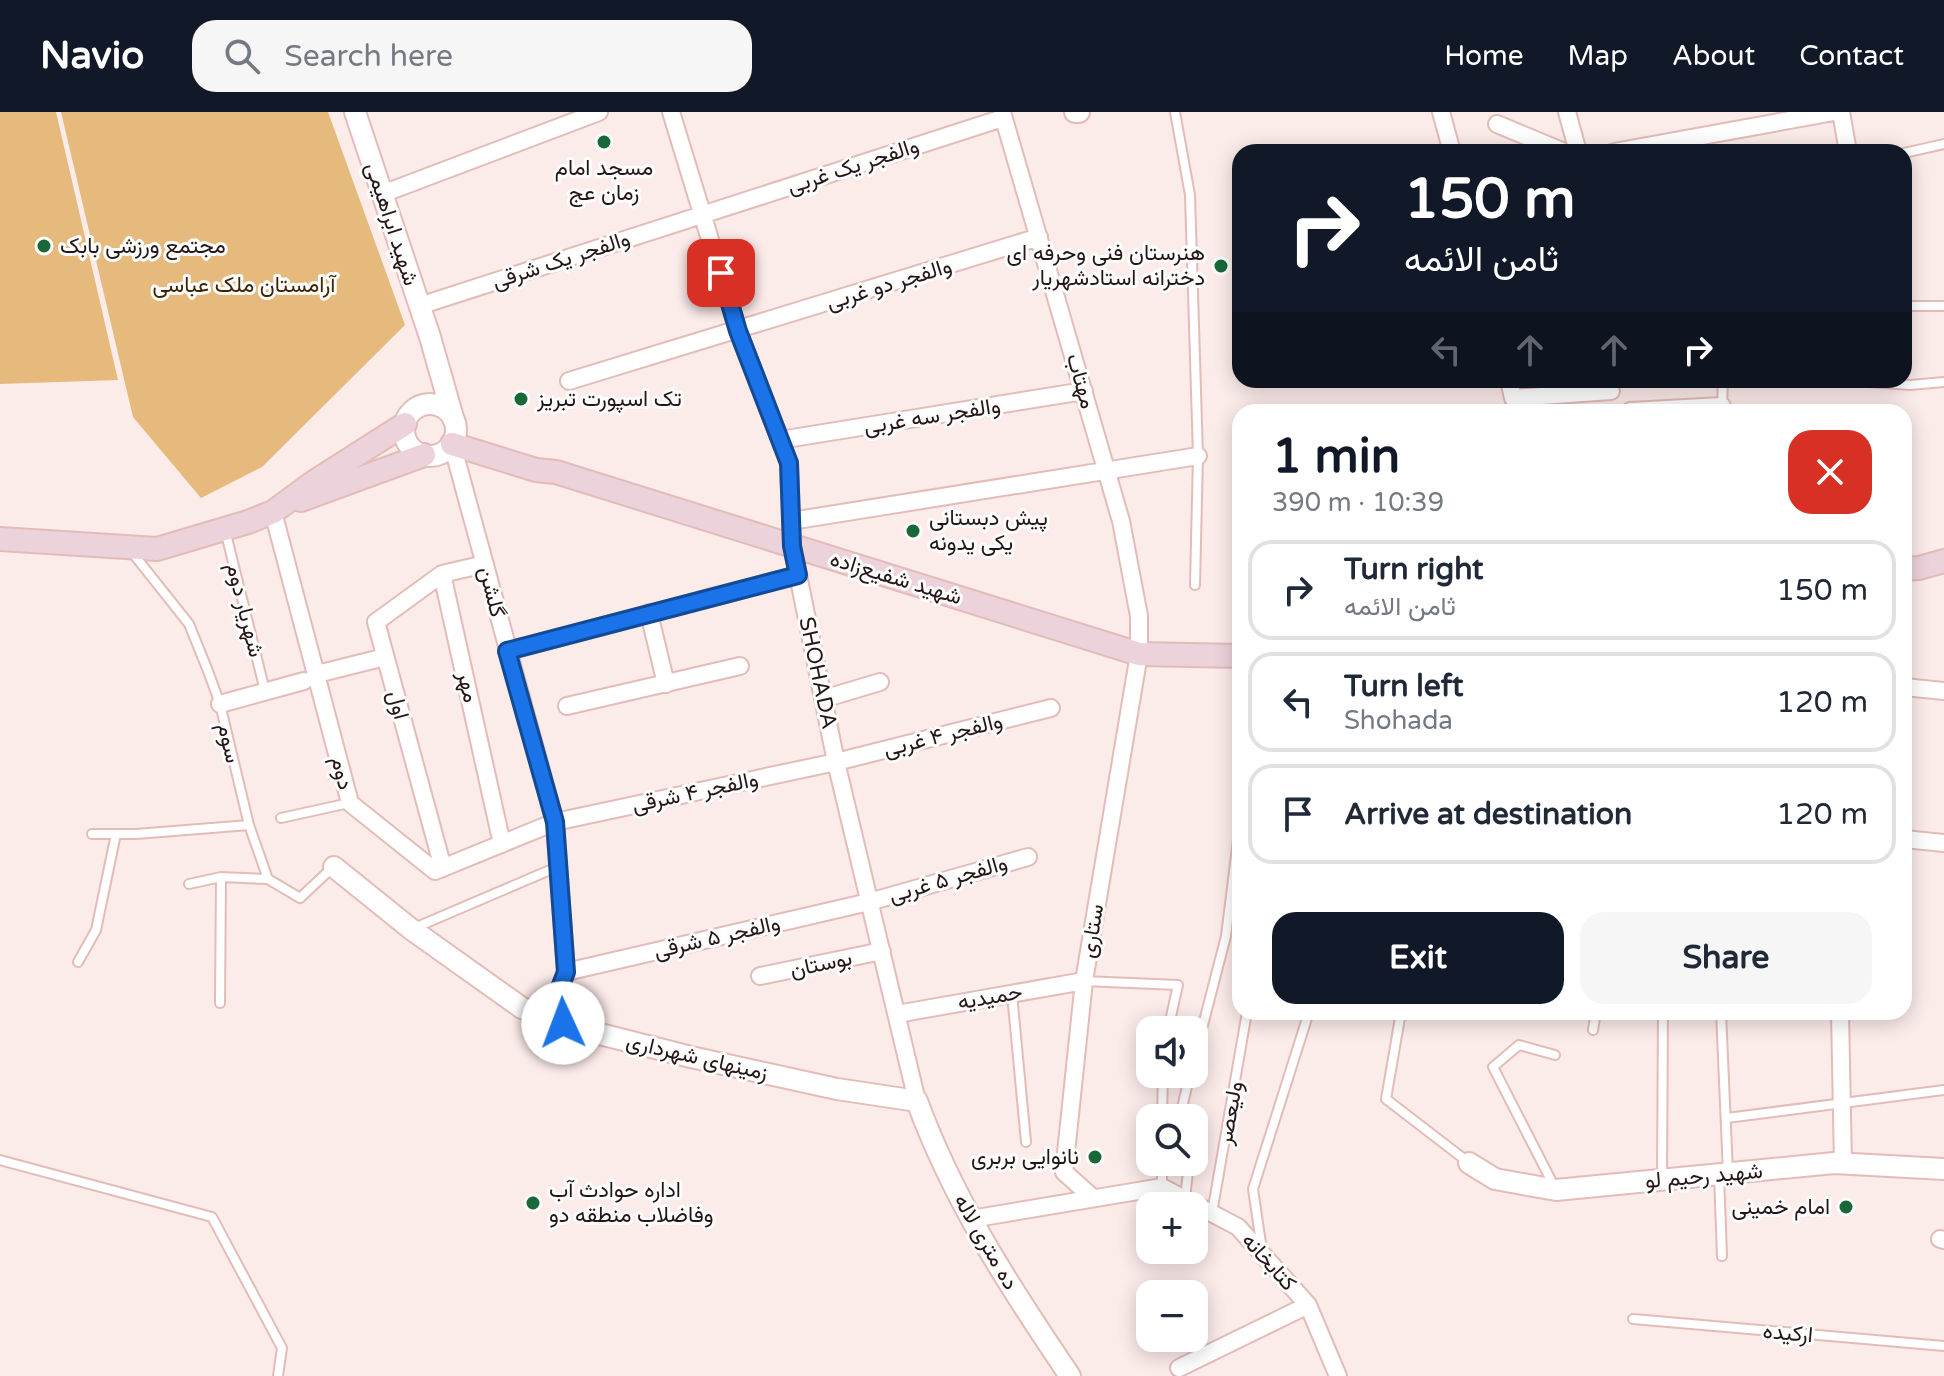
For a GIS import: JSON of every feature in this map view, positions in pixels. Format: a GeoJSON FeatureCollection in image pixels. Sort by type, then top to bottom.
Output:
{"type":"FeatureCollection","features":[{"type":"Feature","properties":{"kind":"main road"},"geometry":{"type":"LineString","coordinates":[[277,509],[326,473],[405,424]]}},
{"type":"Feature","properties":{"kind":"main road","name":"شهید شفیع‌زاده"},"geometry":{"type":"LineString","coordinates":[[454,433],[536,470],[556,472],[1139,654],[1232,656]]}},
{"type":"Feature","properties":{"kind":"main road"},"geometry":{"type":"LineString","coordinates":[[0,539],[157,549],[225,529],[424,455]]}},
{"type":"Feature","properties":{"kind":"main road"},"geometry":{"type":"LineString","coordinates":[[1912,568],[1944,561]]}},
{"type":"Feature","properties":{"kind":"street","name":"شهید ابراهیمی"},"geometry":{"type":"LineString","coordinates":[[355,112],[430,337],[454,433]]}},
{"type":"Feature","properties":{"kind":"street"},"geometry":{"type":"LineString","coordinates":[[382,194],[599,112]]}},
{"type":"Feature","properties":{"kind":"street","name":"SHOHADA"},"geometry":{"type":"LineString","coordinates":[[671,112],[738,331],[789,463],[792,546],[836,762],[917,1101]]}},
{"type":"Feature","properties":{"kind":"street"},"geometry":{"type":"LineString","coordinates":[[1441,112],[1450,144]]}},
{"type":"Feature","properties":{"kind":"street"},"geometry":{"type":"LineString","coordinates":[[1567,112],[1576,144]]}},
{"type":"Feature","properties":{"kind":"street"},"geometry":{"type":"LineString","coordinates":[[1658,144],[1834,112]]}},
{"type":"Feature","properties":{"kind":"street"},"geometry":{"type":"LineString","coordinates":[[1841,112],[1847,144]]}},
{"type":"Feature","properties":{"kind":"street","name":"والفجر یک غربی"},"geometry":{"type":"LineString","coordinates":[[703,215],[1003,115]]}},
{"type":"Feature","properties":{"kind":"street","name":"مهتاب"},"geometry":{"type":"LineString","coordinates":[[1003,115],[1107,470],[1133,573],[1139,616],[1139,654]]}},
{"type":"Feature","properties":{"kind":"street"},"geometry":{"type":"LineString","coordinates":[[1497,124],[1545,144]]}},
{"type":"Feature","properties":{"kind":"street","name":"والفجر یک شرقی"},"geometry":{"type":"LineString","coordinates":[[419,306],[703,215]]}},
{"type":"Feature","properties":{"kind":"street","name":"والفجر دو غربی"},"geometry":{"type":"LineString","coordinates":[[569,381],[1039,237]]}},
{"type":"Feature","properties":{"kind":"street","name":"شهید ابراهیمی"},"geometry":{"type":"LineString","coordinates":[[429,405],[430,337]]}},
{"type":"Feature","properties":{"kind":"street"},"geometry":{"type":"LineString","coordinates":[[1511,388],[1513,398],[1595,388]]}},
{"type":"Feature","properties":{"kind":"street","name":"والفجر سه غربی"},"geometry":{"type":"LineString","coordinates":[[780,440],[1084,391]]}},
{"type":"Feature","properties":{"kind":"street"},"geometry":{"type":"LineString","coordinates":[[429,405],[444,408],[454,433],[440,454],[424,455],[411,447],[405,424],[416,409],[429,405]]}},
{"type":"Feature","properties":{"kind":"street","name":"گلشن"},"geometry":{"type":"LineString","coordinates":[[454,433],[507,651],[555,822],[566,972],[558,993],[563,1023]]}},
{"type":"Feature","properties":{"kind":"street"},"geometry":{"type":"LineString","coordinates":[[791,521],[1198,456]]}},
{"type":"Feature","properties":{"kind":"street","name":"دوم"},"geometry":{"type":"LineString","coordinates":[[277,509],[310,677],[350,803],[435,871],[443,868]]}},
{"type":"Feature","properties":{"kind":"street"},"geometry":{"type":"LineString","coordinates":[[442,574],[485,564]]}},
{"type":"Feature","properties":{"kind":"street","name":"اول"},"geometry":{"type":"LineString","coordinates":[[442,574],[376,622],[443,868]]}},
{"type":"Feature","properties":{"kind":"street","name":"مهر"},"geometry":{"type":"LineString","coordinates":[[442,574],[502,844]]}},
{"type":"Feature","properties":{"kind":"street"},"geometry":{"type":"LineString","coordinates":[[507,651],[798,575]]}},
{"type":"Feature","properties":{"kind":"street"},"geometry":{"type":"LineString","coordinates":[[649,613],[666,684]]}},
{"type":"Feature","properties":{"kind":"street","name":"ستاری"},"geometry":{"type":"LineString","coordinates":[[1093,1198],[1064,1172],[1084,981],[1139,654]]}},
{"type":"Feature","properties":{"kind":"street"},"geometry":{"type":"LineString","coordinates":[[220,704],[385,657]]}},
{"type":"Feature","properties":{"kind":"street"},"geometry":{"type":"LineString","coordinates":[[567,706],[740,666]]}},
{"type":"Feature","properties":{"kind":"street"},"geometry":{"type":"LineString","coordinates":[[823,699],[880,682]]}},
{"type":"Feature","properties":{"kind":"street"},"geometry":{"type":"LineString","coordinates":[[1912,688],[1944,691]]}},
{"type":"Feature","properties":{"kind":"street","name":"والفجر ۴ غربی"},"geometry":{"type":"LineString","coordinates":[[836,762],[1051,708]]}},
{"type":"Feature","properties":{"kind":"street","name":"والفجر ۴ شرقی"},"geometry":{"type":"LineString","coordinates":[[555,822],[836,762]]}},
{"type":"Feature","properties":{"kind":"street"},"geometry":{"type":"LineString","coordinates":[[443,868],[555,822]]}},
{"type":"Feature","properties":{"kind":"street"},"geometry":{"type":"LineString","coordinates":[[1912,840],[1944,843]]}},
{"type":"Feature","properties":{"kind":"street","name":"والفجر ۵ غربی"},"geometry":{"type":"LineString","coordinates":[[869,902],[1028,857]]}},
{"type":"Feature","properties":{"kind":"street","name":"زمینهای شهرداری"},"geometry":{"type":"LineString","coordinates":[[334,867],[411,929],[522,1008],[563,1023],[691,1057],[837,1089],[917,1101]]}},
{"type":"Feature","properties":{"kind":"street","name":"والفجر ۵ شرقی"},"geometry":{"type":"LineString","coordinates":[[566,972],[869,902]]}},
{"type":"Feature","properties":{"kind":"street","name":"بوستان"},"geometry":{"type":"LineString","coordinates":[[760,976],[882,951]]}},
{"type":"Feature","properties":{"kind":"street","name":"حمیدیه"},"geometry":{"type":"LineString","coordinates":[[897,1014],[1084,981]]}},
{"type":"Feature","properties":{"kind":"street"},"geometry":{"type":"LineString","coordinates":[[1840,1020],[1843,1164]]}},
{"type":"Feature","properties":{"kind":"street","name":"ده متری لاله"},"geometry":{"type":"LineString","coordinates":[[917,1101],[971,1219],[1007,1281],[1070,1376]]}},
{"type":"Feature","properties":{"kind":"street","name":"شهید رحیم لو"},"geometry":{"type":"LineString","coordinates":[[1469,1163],[1495,1179],[1556,1190],[1843,1164],[1944,1169]]}},
{"type":"Feature","properties":{"kind":"street"},"geometry":{"type":"LineString","coordinates":[[971,1219],[1162,1187]]}},
{"type":"Feature","properties":{"kind":"street","name":"کتابخانه"},"geometry":{"type":"LineString","coordinates":[[1162,1187],[1172,1192]]}},
{"type":"Feature","properties":{"kind":"street","name":"کتابخانه"},"geometry":{"type":"LineString","coordinates":[[1208,1212],[1238,1227],[1308,1305],[1338,1376]]}},
{"type":"Feature","properties":{"kind":"street"},"geometry":{"type":"LineString","coordinates":[[1179,1368],[1308,1305]]}},
{"type":"Feature","properties":{"kind":"lane"},"geometry":{"type":"LineString","coordinates":[[1175,112],[1190,195],[1198,456],[1195,585]]}},
{"type":"Feature","properties":{"kind":"lane"},"geometry":{"type":"LineString","coordinates":[[1912,151],[1944,144]]}},
{"type":"Feature","properties":{"kind":"lane"},"geometry":{"type":"LineString","coordinates":[[1912,306],[1944,306]]}},
{"type":"Feature","properties":{"kind":"lane"},"geometry":{"type":"LineString","coordinates":[[1912,385],[1944,382]]}},
{"type":"Feature","properties":{"kind":"lane","name":"شهریار دوم"},"geometry":{"type":"LineString","coordinates":[[225,529],[266,692]]}},
{"type":"Feature","properties":{"kind":"lane","name":"سوم"},"geometry":{"type":"LineString","coordinates":[[128,547],[189,624],[220,704],[249,825],[268,879]]}},
{"type":"Feature","properties":{"kind":"lane"},"geometry":{"type":"LineString","coordinates":[[281,818],[350,803]]}},
{"type":"Feature","properties":{"kind":"lane"},"geometry":{"type":"LineString","coordinates":[[92,834],[249,825]]}},
{"type":"Feature","properties":{"kind":"lane"},"geometry":{"type":"LineString","coordinates":[[78,962],[96,930],[116,834]]}},
{"type":"Feature","properties":{"kind":"lane"},"geometry":{"type":"LineString","coordinates":[[411,929],[558,866]]}},
{"type":"Feature","properties":{"kind":"lane"},"geometry":{"type":"LineString","coordinates":[[189,884],[221,877],[268,879],[300,898],[334,867]]}},
{"type":"Feature","properties":{"kind":"lane"},"geometry":{"type":"LineString","coordinates":[[220,1003],[221,877]]}},
{"type":"Feature","properties":{"kind":"lane"},"geometry":{"type":"LineString","coordinates":[[1205,1016],[1226,936],[1232,888]]}},
{"type":"Feature","properties":{"kind":"lane"},"geometry":{"type":"LineString","coordinates":[[1084,981],[1178,985],[1171,1016]]}},
{"type":"Feature","properties":{"kind":"lane"},"geometry":{"type":"LineString","coordinates":[[1011,994],[1026,1142]]}},
{"type":"Feature","properties":{"kind":"lane","name":"ولیعصر"},"geometry":{"type":"LineString","coordinates":[[1212,1214],[1246,1020]]}},
{"type":"Feature","properties":{"kind":"lane"},"geometry":{"type":"LineString","coordinates":[[1263,1255],[1253,1189],[1306,1020]]}},
{"type":"Feature","properties":{"kind":"lane"},"geometry":{"type":"LineString","coordinates":[[1400,1020],[1386,1099],[1469,1163]]}},
{"type":"Feature","properties":{"kind":"lane"},"geometry":{"type":"LineString","coordinates":[[1593,1030],[1595,1020]]}},
{"type":"Feature","properties":{"kind":"lane"},"geometry":{"type":"LineString","coordinates":[[1662,1180],[1663,1020]]}},
{"type":"Feature","properties":{"kind":"lane"},"geometry":{"type":"LineString","coordinates":[[1721,1020],[1727,1118],[1722,1256]]}},
{"type":"Feature","properties":{"kind":"lane"},"geometry":{"type":"LineString","coordinates":[[1555,1055],[1519,1045],[1493,1067],[1556,1190]]}},
{"type":"Feature","properties":{"kind":"lane"},"geometry":{"type":"LineString","coordinates":[[1727,1118],[1944,1090]]}},
{"type":"Feature","properties":{"kind":"lane"},"geometry":{"type":"LineString","coordinates":[[0,1160],[212,1217],[282,1348],[278,1376]]}},
{"type":"Feature","properties":{"kind":"lane"},"geometry":{"type":"LineString","coordinates":[[1162,1176],[1162,1187]]}},
{"type":"Feature","properties":{"kind":"lane","name":"ارکیده"},"geometry":{"type":"LineString","coordinates":[[1633,1319],[1944,1346]]}},
{"type":"Feature","properties":{"kind":"green space","name":"مجتمع ورزشی بابک"},"geometry":{"type":"Polygon","coordinates":[[[0,112],[56,112],[118,380],[0,384],[0,112]]]}},
{"type":"Feature","properties":{"kind":"green space","name":"آرامستان ملک عباسی"},"geometry":{"type":"Polygon","coordinates":[[[61,112],[328,112],[405,325],[262,467],[201,498],[133,417],[61,112]]]}},
{"type":"Feature","properties":{"kind":"place","name":"مسجد امام زمان عج"},"geometry":{"type":"Point","coordinates":[604,142]}},
{"type":"Feature","properties":{"kind":"place","name":"مجتمع ورزشی بابک"},"geometry":{"type":"Point","coordinates":[44,246]}},
{"type":"Feature","properties":{"kind":"place","name":"هنرستان فنی وحرفه ای دخترانه استادشهریار"},"geometry":{"type":"Point","coordinates":[1221,266]}},
{"type":"Feature","properties":{"kind":"place","name":"تک اسپورت تبریز"},"geometry":{"type":"Point","coordinates":[521,399]}},
{"type":"Feature","properties":{"kind":"place","name":"پیش دبستانی یکی یدونه"},"geometry":{"type":"Point","coordinates":[913,531]}},
{"type":"Feature","properties":{"kind":"place","name":"نانوایی بربری"},"geometry":{"type":"Point","coordinates":[1095,1157]}},
{"type":"Feature","properties":{"kind":"place","name":"اداره حوادث آب وفاضلاب منطقه دو"},"geometry":{"type":"Point","coordinates":[533,1203]}},
{"type":"Feature","properties":{"kind":"place","name":"امام خمینی"},"geometry":{"type":"Point","coordinates":[1846,1207]}},
{"type":"Feature","properties":{"kind":"route"},"geometry":{"type":"LineString","coordinates":[[563,1023],[558,993],[566,972],[555,822],[507,651],[798,575],[792,546],[789,463],[738,331],[721,273]]}}]}
